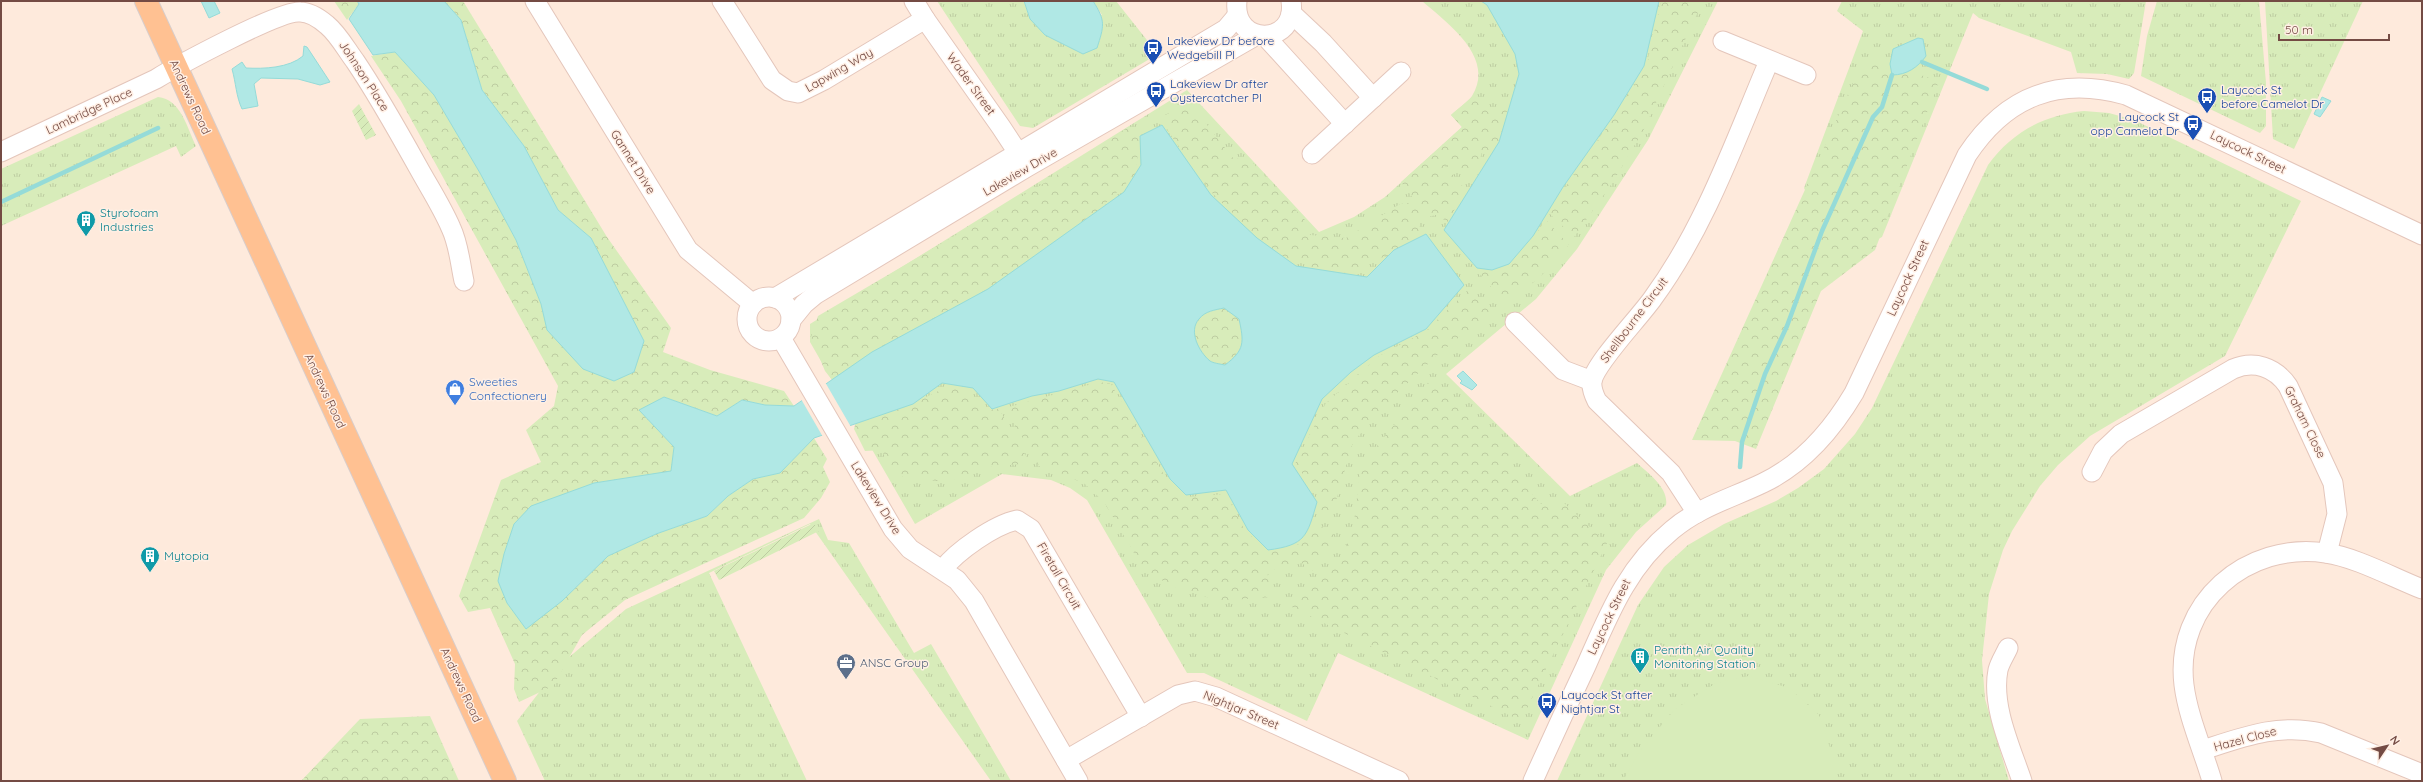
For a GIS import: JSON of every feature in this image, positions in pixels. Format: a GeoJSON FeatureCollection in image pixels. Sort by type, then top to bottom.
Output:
{"type":"FeatureCollection","features":[{"type":"Feature","properties":{"kind":"main road","name":"Andrews Road"},"geometry":{"type":"LineString","coordinates":[[146,1],[505,781]]}},
{"type":"Feature","properties":{"kind":"street","name":"Gannet Drive"},"geometry":{"type":"LineString","coordinates":[[535,1],[688,250],[753,304]]}},
{"type":"Feature","properties":{"kind":"street","name":"Lapwing Way"},"geometry":{"type":"LineString","coordinates":[[722,1],[772,80],[788,91],[798,93],[824,80],[924,20]]}},
{"type":"Feature","properties":{"kind":"street","name":"Wader Street"},"geometry":{"type":"LineString","coordinates":[[914,1],[924,20],[1023,160]]}},
{"type":"Feature","properties":{"kind":"street","name":"Johnson Place"},"geometry":{"type":"LineString","coordinates":[[176,66],[276,19],[296,6],[327,25],[366,78],[451,227],[458,250],[464,281]]}},
{"type":"Feature","properties":{"kind":"street"},"geometry":{"type":"LineString","coordinates":[[1291,7],[1373,98]]}},
{"type":"Feature","properties":{"kind":"street","name":"Lakeview Drive"},"geometry":{"type":"LineString","coordinates":[[775,298],[1023,160],[1261,35],[1282,29],[1291,7]]}},
{"type":"Feature","properties":{"kind":"street"},"geometry":{"type":"LineString","coordinates":[[1237,9],[1249,31],[1261,35],[1345,124]]}},
{"type":"Feature","properties":{"kind":"street","name":"Lakeview Drive"},"geometry":{"type":"LineString","coordinates":[[791,320],[804,304],[816,294],[1226,29],[1237,9]]}},
{"type":"Feature","properties":{"kind":"street"},"geometry":{"type":"LineString","coordinates":[[1723,41],[1806,75]]}},
{"type":"Feature","properties":{"kind":"street","name":"Shellbourne Circuit"},"geometry":{"type":"LineString","coordinates":[[1592,381],[1597,369],[1638,320],[1666,281],[1687,244],[1714,189],[1770,61]]}},
{"type":"Feature","properties":{"kind":"street","name":"Lambridge Place"},"geometry":{"type":"LineString","coordinates":[[1,152],[156,79],[176,66]]}},
{"type":"Feature","properties":{"kind":"street"},"geometry":{"type":"LineString","coordinates":[[1312,154],[1401,72]]}},
{"type":"Feature","properties":{"kind":"street","name":"Laycock Street"},"geometry":{"type":"LineString","coordinates":[[1533,781],[1613,605],[1632,571],[1651,548],[1673,529],[1697,513],[1764,483],[1806,454],[1824,436],[1840,416],[1854,393],[1967,155],[1978,139],[2003,113],[2035,96],[2052,90],[2087,87],[2126,95],[2422,235]]}},
{"type":"Feature","properties":{"kind":"street"},"geometry":{"type":"LineString","coordinates":[[775,298],[786,306],[791,320],[789,327],[781,338],[774,341],[761,340],[752,332],[747,321],[753,304],[760,299],[775,298]]}},
{"type":"Feature","properties":{"kind":"street"},"geometry":{"type":"LineString","coordinates":[[1515,322],[1563,370],[1592,381],[1592,390],[1597,401],[1671,474],[1697,513]]}},
{"type":"Feature","properties":{"kind":"street","name":"Lakeview Drive"},"geometry":{"type":"LineString","coordinates":[[781,338],[901,539],[920,556],[943,569],[957,580],[974,601],[1078,781]]}},
{"type":"Feature","properties":{"kind":"street","name":"Graham Close"},"geometry":{"type":"LineString","coordinates":[[2092,472],[2103,451],[2121,434],[2232,369],[2251,364],[2263,366],[2280,376],[2288,386],[2333,483],[2337,514],[2327,553]]}},
{"type":"Feature","properties":{"kind":"street","name":"Firetail Circuit"},"geometry":{"type":"LineString","coordinates":[[943,569],[958,551],[1007,523],[1017,520],[1027,525],[1055,568],[1141,717]]}},
{"type":"Feature","properties":{"kind":"street"},"geometry":{"type":"LineString","coordinates":[[2212,781],[2186,696],[2184,674],[2188,640],[2203,605],[2231,576],[2258,560],[2289,552],[2327,553],[2422,589]]}},
{"type":"Feature","properties":{"kind":"street"},"geometry":{"type":"LineString","coordinates":[[2008,648],[1999,669],[1997,685],[2002,717],[2022,781]]}},
{"type":"Feature","properties":{"kind":"street","name":"Nightjar Street"},"geometry":{"type":"LineString","coordinates":[[1066,760],[1178,695],[1195,691],[1205,693],[1399,781]]}},
{"type":"Feature","properties":{"kind":"street","name":"Hazel Close"},"geometry":{"type":"LineString","coordinates":[[2203,750],[2266,731],[2305,730],[2321,733],[2422,774]]}},
{"type":"Feature","properties":{"kind":"green space"},"geometry":{"type":"Polygon","coordinates":[[[334,1],[357,1],[359,4],[347,20],[334,1]]]}},
{"type":"Feature","properties":{"kind":"green space"},"geometry":{"type":"Polygon","coordinates":[[[444,1],[463,1],[607,237],[671,328],[663,352],[710,370],[784,391],[794,406],[765,405],[742,400],[717,416],[664,397],[640,411],[674,447],[671,472],[594,483],[562,601],[608,556],[656,534],[707,516],[728,496],[753,479],[780,473],[814,438],[827,459],[823,467],[830,482],[821,498],[804,518],[625,600],[582,635],[553,686],[519,702],[514,689],[515,664],[490,608],[468,612],[459,596],[501,480],[541,462],[526,430],[554,406],[558,386],[401,101],[371,56],[395,52],[434,95],[480,173],[516,240],[541,304],[548,330],[591,238],[558,210],[524,146],[482,90],[461,20],[444,1]]]}},
{"type":"Feature","properties":{"kind":"green space"},"geometry":{"type":"Polygon","coordinates":[[[937,1],[1024,1],[1030,19],[1102,15],[1093,1],[1116,1],[1158,54],[1033,128],[1020,126],[937,1]]]}},
{"type":"Feature","properties":{"kind":"green space"},"geometry":{"type":"Polygon","coordinates":[[[1422,1],[1718,1],[1648,140],[1577,249],[1536,299],[1446,374],[1570,496],[1637,463],[1657,481],[1666,499],[1666,505],[1636,532],[1606,570],[1528,740],[1338,653],[1307,721],[1204,673],[1187,673],[1087,500],[1070,488],[1051,480],[1002,474],[915,524],[810,342],[810,324],[1187,90],[1319,232],[1354,217],[1385,197],[1462,127],[1451,115],[1472,96],[1478,82],[1478,68],[1473,55],[1465,42],[1455,30],[1422,1]]]}},
{"type":"Feature","properties":{"kind":"green space"},"geometry":{"type":"Polygon","coordinates":[[[1661,1],[1703,1],[1643,131],[1613,182],[1574,237],[1549,213],[1646,68],[1661,1]]]}},
{"type":"Feature","properties":{"kind":"green space"},"geometry":{"type":"Polygon","coordinates":[[[1842,1],[2146,1],[2134,73],[2129,79],[2107,74],[2077,73],[2071,52],[1979,18],[1973,13],[1882,237],[1840,259],[1804,188],[1863,31],[1837,11],[1842,1]]]}},
{"type":"Feature","properties":{"kind":"green space"},"geometry":{"type":"Polygon","coordinates":[[[2157,1],[2259,1],[2266,83],[2266,126],[2260,133],[2141,76],[2147,36],[2157,1]]]}},
{"type":"Feature","properties":{"kind":"green space"},"geometry":{"type":"Polygon","coordinates":[[[2265,1],[2363,1],[2294,149],[2273,139],[2265,1]]]}},
{"type":"Feature","properties":{"kind":"green space"},"geometry":{"type":"Polygon","coordinates":[[[1863,61],[1884,63],[1939,81],[1875,250],[1821,291],[1756,449],[1735,441],[1692,440],[1863,61]]]}},
{"type":"Feature","properties":{"kind":"green space"},"geometry":{"type":"Polygon","coordinates":[[[158,97],[166,99],[178,109],[196,146],[181,157],[176,146],[1,226],[1,169],[158,97]]]}},
{"type":"Feature","properties":{"kind":"green space"},"geometry":{"type":"Polygon","coordinates":[[[1472,97],[1488,112],[1501,105],[1509,114],[1505,137],[1493,153],[1482,150],[1479,165],[1460,174],[1450,165],[1445,166],[1465,189],[1448,222],[1436,215],[1419,219],[1421,242],[1336,276],[1274,253],[1213,194],[1160,120],[1186,98],[1233,158],[1251,161],[1306,221],[1310,235],[1346,238],[1400,204],[1416,202],[1401,182],[1462,127],[1451,115],[1472,97]]]}},
{"type":"Feature","properties":{"kind":"green space"},"geometry":{"type":"Polygon","coordinates":[[[359,104],[376,135],[366,140],[352,111],[359,104]]]}},
{"type":"Feature","properties":{"kind":"green space"},"geometry":{"type":"Polygon","coordinates":[[[2084,111],[2109,113],[2134,120],[2301,201],[2225,356],[2090,436],[2058,465],[2040,486],[2012,531],[2003,550],[1989,594],[1982,660],[1985,699],[2009,781],[1557,781],[1638,605],[1664,567],[1688,545],[1724,524],[1776,501],[1798,488],[1824,469],[1855,434],[1872,408],[1988,165],[1997,153],[2008,143],[2018,134],[2030,127],[2056,116],[2084,111]]]}},
{"type":"Feature","properties":{"kind":"green space"},"geometry":{"type":"Polygon","coordinates":[[[1128,127],[1139,139],[1136,174],[1097,211],[988,289],[881,350],[836,385],[825,371],[811,337],[818,316],[1046,182],[1128,127]]]}},
{"type":"Feature","properties":{"kind":"green space"},"geometry":{"type":"Polygon","coordinates":[[[1546,220],[1569,245],[1540,277],[1506,304],[1477,271],[1489,271],[1500,268],[1509,263],[1525,248],[1546,220]]]}},
{"type":"Feature","properties":{"kind":"green space"},"geometry":{"type":"Polygon","coordinates":[[[1469,289],[1491,313],[1445,348],[1397,393],[1353,442],[1331,518],[1317,515],[1320,496],[1295,464],[1326,403],[1379,356],[1426,331],[1469,289]]]}},
{"type":"Feature","properties":{"kind":"green space"},"geometry":{"type":"Polygon","coordinates":[[[1224,308],[1239,319],[1242,334],[1242,345],[1240,350],[1232,360],[1225,365],[1211,362],[1206,357],[1196,341],[1195,335],[1196,324],[1201,316],[1210,311],[1224,308]]]}},
{"type":"Feature","properties":{"kind":"green space"},"geometry":{"type":"Polygon","coordinates":[[[1431,379],[1508,451],[1511,470],[1541,504],[1563,502],[1607,543],[1521,721],[1284,603],[1311,586],[1340,562],[1353,529],[1361,466],[1431,379]]]}},
{"type":"Feature","properties":{"kind":"green space"},"geometry":{"type":"Polygon","coordinates":[[[1099,382],[1111,384],[1167,480],[1187,497],[1226,494],[1244,529],[1268,552],[1285,550],[1301,543],[1314,524],[1334,532],[1331,550],[1312,571],[1302,563],[1267,571],[1272,597],[1219,601],[1172,586],[1144,570],[1104,502],[1085,484],[1058,472],[1039,466],[1005,408],[1099,382]]]}},
{"type":"Feature","properties":{"kind":"green space"},"geometry":{"type":"Polygon","coordinates":[[[953,384],[966,391],[987,410],[999,409],[1030,463],[990,467],[946,482],[903,477],[890,470],[882,450],[865,451],[854,429],[856,421],[922,399],[953,384]]]}},
{"type":"Feature","properties":{"kind":"green space"},"geometry":{"type":"Polygon","coordinates":[[[819,519],[828,540],[849,543],[914,653],[931,644],[1011,781],[991,781],[810,524],[709,573],[807,781],[545,781],[517,721],[561,664],[626,609],[819,519]]]}},
{"type":"Feature","properties":{"kind":"green space"},"geometry":{"type":"Polygon","coordinates":[[[814,523],[819,531],[719,580],[714,571],[814,523]]]}},
{"type":"Feature","properties":{"kind":"green space"},"geometry":{"type":"Polygon","coordinates":[[[1749,676],[1789,688],[1819,715],[1834,760],[1834,781],[1623,781],[1639,752],[1675,709],[1716,683],[1749,676]]]}},
{"type":"Feature","properties":{"kind":"green space"},"geometry":{"type":"Polygon","coordinates":[[[430,716],[459,781],[301,781],[360,719],[430,716]]]}},
{"type":"Feature","properties":{"kind":"water"},"geometry":{"type":"Polygon","coordinates":[[[201,1],[214,1],[220,13],[209,18],[201,1]]]}},
{"type":"Feature","properties":{"kind":"water"},"geometry":{"type":"Polygon","coordinates":[[[357,1],[444,1],[461,20],[482,90],[524,146],[558,210],[591,238],[644,341],[634,372],[614,381],[583,369],[547,330],[541,304],[516,240],[480,173],[434,95],[395,52],[373,55],[349,19],[359,4],[357,1]]]}},
{"type":"Feature","properties":{"kind":"water"},"geometry":{"type":"Polygon","coordinates":[[[1024,1],[1093,1],[1102,19],[1102,29],[1097,48],[1083,54],[1045,35],[1030,19],[1024,1]]]}},
{"type":"Feature","properties":{"kind":"water"},"geometry":{"type":"Polygon","coordinates":[[[1481,1],[1659,1],[1644,66],[1614,115],[1563,187],[1533,236],[1509,264],[1492,270],[1477,268],[1444,230],[1499,142],[1519,74],[1515,54],[1487,5],[1481,1]]]}},
{"type":"Feature","properties":{"kind":"water"},"geometry":{"type":"Polygon","coordinates":[[[1918,38],[1923,39],[1926,56],[1912,70],[1903,74],[1892,75],[1890,64],[1893,49],[1918,38]]]}},
{"type":"Feature","properties":{"kind":"water"},"geometry":{"type":"Polygon","coordinates":[[[304,46],[307,47],[330,82],[320,85],[298,79],[261,78],[254,84],[258,106],[242,109],[238,99],[232,69],[242,62],[246,68],[268,68],[291,63],[303,56],[304,46]]]}},
{"type":"Feature","properties":{"kind":"water"},"geometry":{"type":"Polygon","coordinates":[[[2322,97],[2331,101],[2320,117],[2314,114],[2322,97]]]}},
{"type":"Feature","properties":{"kind":"water"},"geometry":{"type":"Polygon","coordinates":[[[1162,125],[1211,195],[1257,238],[1296,266],[1367,277],[1394,250],[1426,234],[1464,285],[1426,329],[1374,355],[1351,372],[1322,399],[1292,464],[1317,502],[1307,531],[1298,542],[1281,548],[1268,550],[1248,530],[1226,490],[1186,495],[1170,479],[1114,382],[1098,379],[1059,391],[1032,396],[992,409],[973,388],[942,383],[913,404],[814,438],[780,473],[753,479],[728,496],[707,516],[656,534],[608,556],[562,601],[526,629],[507,603],[498,581],[504,554],[514,524],[531,506],[594,483],[671,471],[674,447],[639,410],[664,397],[717,416],[742,400],[765,405],[794,406],[872,352],[988,289],[1124,192],[1141,165],[1140,136],[1162,125]],[[1224,308],[1214,310],[1201,316],[1195,329],[1196,341],[1202,352],[1210,361],[1225,365],[1232,360],[1240,350],[1242,334],[1239,319],[1224,308]]]}},
{"type":"Feature","properties":{"kind":"water"},"geometry":{"type":"Polygon","coordinates":[[[1463,371],[1477,385],[1472,390],[1460,383],[1462,381],[1457,376],[1463,371]]]}},
{"type":"Feature","properties":{"kind":"pier"},"geometry":{"type":"Polygon","coordinates":[[[825,382],[851,427],[823,437],[801,399],[825,382]]]}},
{"type":"Feature","properties":{"kind":"waterway"},"geometry":{"type":"LineString","coordinates":[[1922,62],[1987,89]]}},
{"type":"Feature","properties":{"kind":"waterway"},"geometry":{"type":"LineString","coordinates":[[1740,467],[1742,442],[1765,374],[1787,326],[1822,231],[1873,117],[1882,107],[1892,75]]}},
{"type":"Feature","properties":{"kind":"waterway"},"geometry":{"type":"LineString","coordinates":[[1,202],[158,128]]}},
{"type":"Feature","properties":{"kind":"place","name":"Lakeview Dr before Wedgebill Pl"},"geometry":{"type":"Point","coordinates":[1153,65]}},
{"type":"Feature","properties":{"kind":"place","name":"Lakeview Dr after Oystercatcher Pl"},"geometry":{"type":"Point","coordinates":[1156,108]}},
{"type":"Feature","properties":{"kind":"place","name":"Laycock St before Camelot Dr"},"geometry":{"type":"Point","coordinates":[2207,114]}},
{"type":"Feature","properties":{"kind":"place","name":"Laycock St opp Camelot Dr"},"geometry":{"type":"Point","coordinates":[2193,141]}},
{"type":"Feature","properties":{"kind":"place","name":"Styrofoam Industries"},"geometry":{"type":"Point","coordinates":[86,237]}},
{"type":"Feature","properties":{"kind":"place","name":"Sweeties Confectionery"},"geometry":{"type":"Point","coordinates":[455,406]}},
{"type":"Feature","properties":{"kind":"place","name":"Mytopia"},"geometry":{"type":"Point","coordinates":[150,573]}},
{"type":"Feature","properties":{"kind":"place","name":"Penrith Air Quality Monitoring Station"},"geometry":{"type":"Point","coordinates":[1640,674]}},
{"type":"Feature","properties":{"kind":"place","name":"ANSC Group"},"geometry":{"type":"Point","coordinates":[846,680]}},
{"type":"Feature","properties":{"kind":"place","name":"Laycock St after Nightjar St"},"geometry":{"type":"Point","coordinates":[1547,719]}}]}
